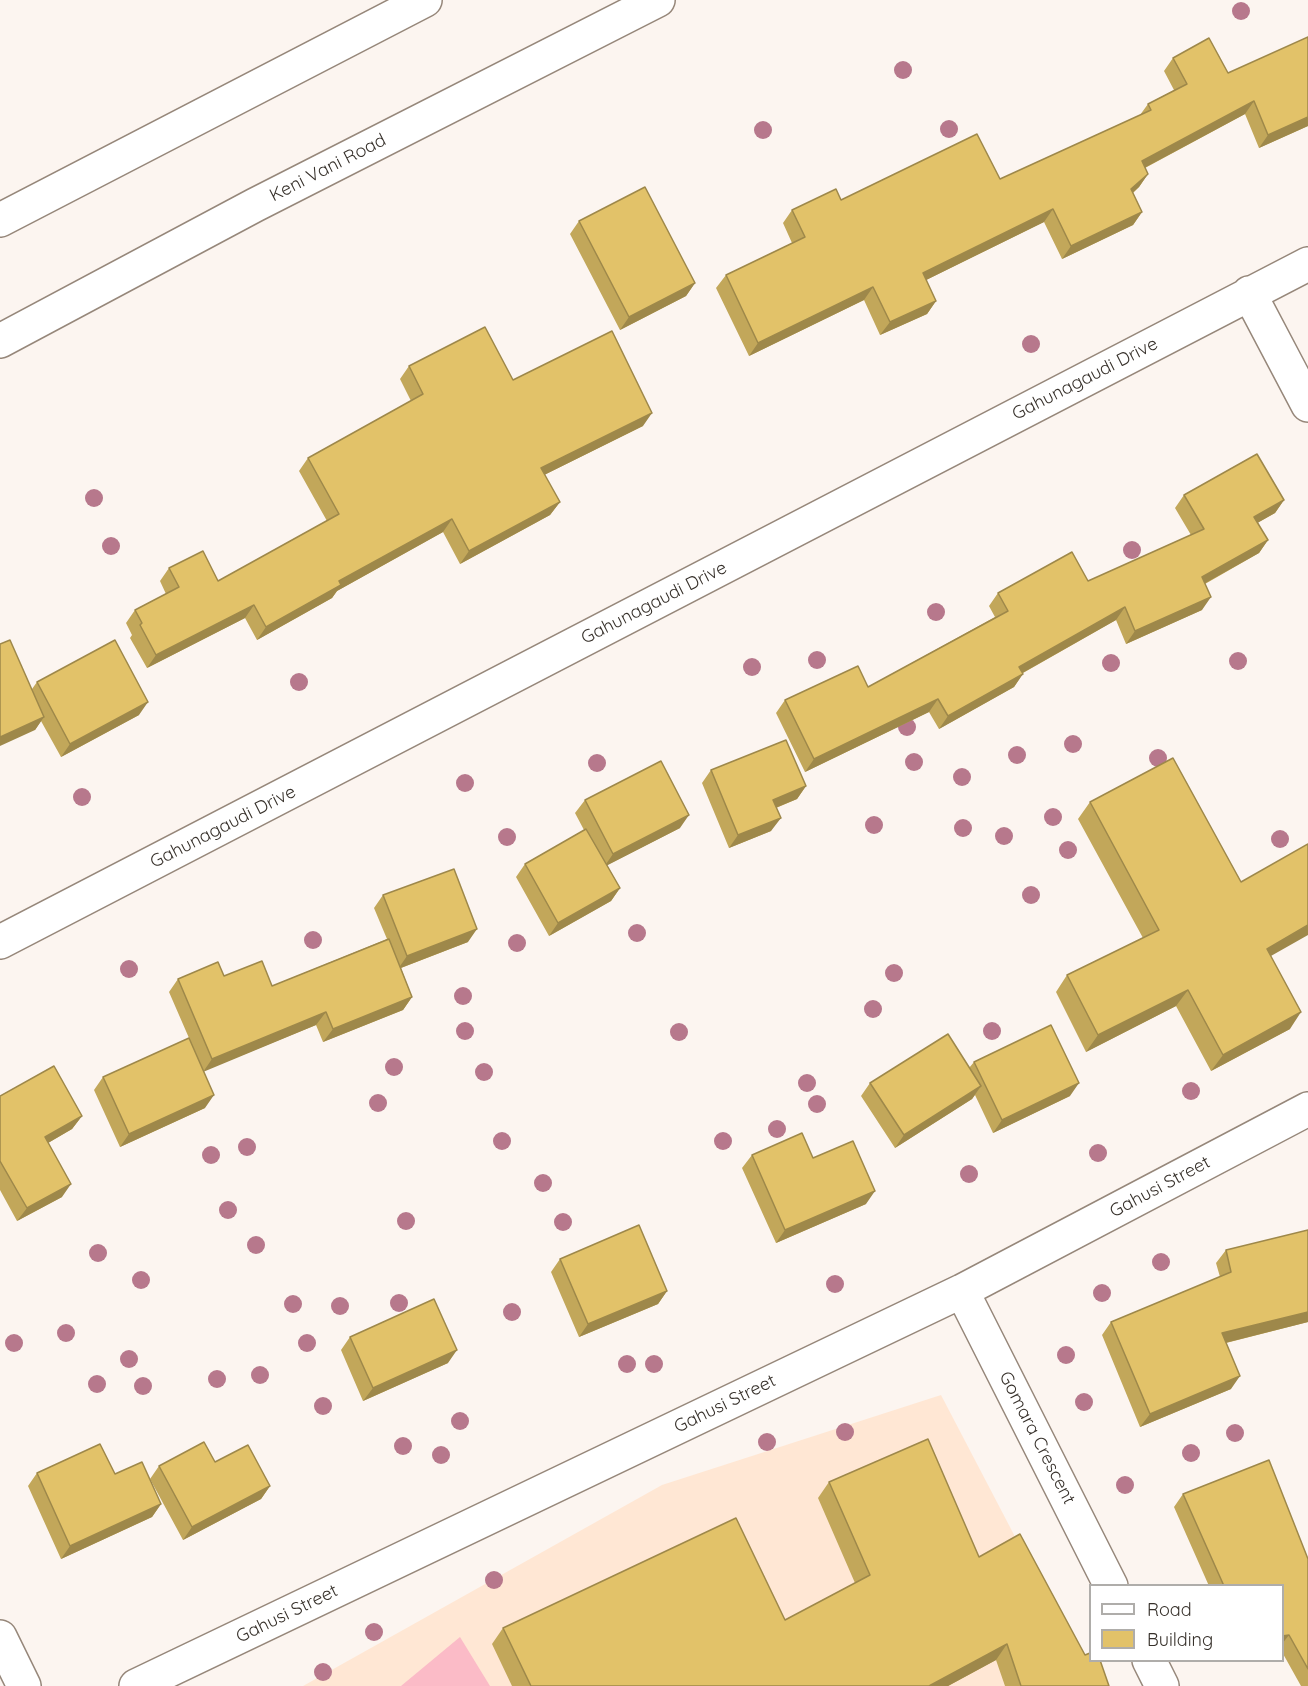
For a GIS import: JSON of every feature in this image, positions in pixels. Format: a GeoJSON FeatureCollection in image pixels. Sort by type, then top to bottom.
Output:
{"type":"FeatureCollection","features":[{"type":"Feature","properties":{"kind":"street"},"geometry":{"type":"LineString","coordinates":[[0,220],[425,0]]}},
{"type":"Feature","properties":{"kind":"street","name":"Keni Vani Road"},"geometry":{"type":"LineString","coordinates":[[0,341],[255,205],[658,0]]}},
{"type":"Feature","properties":{"kind":"street","name":"Gahunagaudi Drive"},"geometry":{"type":"LineString","coordinates":[[0,942],[1308,264]]}},
{"type":"Feature","properties":{"kind":"street"},"geometry":{"type":"LineString","coordinates":[[1249,293],[1308,405]]}},
{"type":"Feature","properties":{"kind":"street","name":"Gahusi Street"},"geometry":{"type":"LineString","coordinates":[[136,1686],[962,1291],[1308,1108]]}},
{"type":"Feature","properties":{"kind":"street","name":"Gomara Crescent"},"geometry":{"type":"LineString","coordinates":[[962,1291],[1110,1584]]}},
{"type":"Feature","properties":{"kind":"street"},"geometry":{"type":"LineString","coordinates":[[0,1637],[24,1686]]}},
{"type":"Feature","properties":{"kind":"street"},"geometry":{"type":"LineString","coordinates":[[1150,1662],[1162,1686]]}},
{"type":"Feature","properties":{"kind":"shaded area"},"geometry":{"type":"Polygon","coordinates":[[[941,1395],[1093,1686],[303,1686],[662,1485],[941,1395]]]}},
{"type":"Feature","properties":{"kind":"shaded area"},"geometry":{"type":"Polygon","coordinates":[[[460,1637],[490,1686],[401,1686],[460,1637]]]}},
{"type":"Feature","properties":{"kind":"building"},"geometry":{"type":"Polygon","coordinates":[[[1308,37],[1308,117],[1268,135],[1254,101],[1142,161],[1148,174],[1131,189],[1142,212],[1071,246],[1053,209],[923,273],[936,301],[890,322],[873,287],[758,343],[726,275],[805,237],[792,210],[836,189],[841,200],[977,134],[1000,179],[1151,110],[1148,104],[1187,84],[1173,58],[1209,38],[1228,73],[1308,37]]]}},
{"type":"Feature","properties":{"kind":"building"},"geometry":{"type":"Polygon","coordinates":[[[645,187],[695,283],[629,317],[579,221],[645,187]]]}},
{"type":"Feature","properties":{"kind":"building"},"geometry":{"type":"Polygon","coordinates":[[[485,327],[513,380],[612,331],[652,413],[541,468],[560,502],[469,551],[452,519],[339,581],[341,585],[266,627],[254,605],[156,655],[140,625],[142,623],[135,610],[179,587],[169,568],[203,551],[218,581],[339,514],[308,458],[423,394],[409,366],[485,327]]]}},
{"type":"Feature","properties":{"kind":"building"},"geometry":{"type":"Polygon","coordinates":[[[1257,454],[1284,500],[1254,517],[1268,540],[1202,577],[1211,597],[1135,631],[1125,607],[1019,667],[1023,674],[948,716],[938,699],[814,759],[785,700],[858,666],[868,687],[1008,611],[998,593],[1072,552],[1088,581],[1204,529],[1184,495],[1257,454]]]}},
{"type":"Feature","properties":{"kind":"building"},"geometry":{"type":"Polygon","coordinates":[[[10,640],[44,717],[0,737],[0,644],[10,640]]]}},
{"type":"Feature","properties":{"kind":"building"},"geometry":{"type":"Polygon","coordinates":[[[115,640],[148,702],[70,744],[37,682],[115,640]]]}},
{"type":"Feature","properties":{"kind":"building"},"geometry":{"type":"Polygon","coordinates":[[[786,740],[806,786],[773,800],[781,818],[738,835],[711,770],[786,740]]]}},
{"type":"Feature","properties":{"kind":"building"},"geometry":{"type":"Polygon","coordinates":[[[1173,758],[1241,882],[1308,844],[1308,925],[1267,949],[1301,1012],[1223,1055],[1188,990],[1098,1035],[1067,975],[1159,930],[1090,802],[1173,758]]]}},
{"type":"Feature","properties":{"kind":"building"},"geometry":{"type":"Polygon","coordinates":[[[661,761],[689,815],[613,854],[585,800],[661,761]]]}},
{"type":"Feature","properties":{"kind":"building"},"geometry":{"type":"Polygon","coordinates":[[[586,829],[620,888],[558,923],[525,864],[586,829]]]}},
{"type":"Feature","properties":{"kind":"building"},"geometry":{"type":"Polygon","coordinates":[[[454,869],[477,929],[407,956],[383,895],[454,869]]]}},
{"type":"Feature","properties":{"kind":"building"},"geometry":{"type":"Polygon","coordinates":[[[389,939],[412,997],[333,1029],[326,1012],[212,1059],[178,979],[218,962],[224,976],[262,961],[272,986],[389,939]]]}},
{"type":"Feature","properties":{"kind":"building"},"geometry":{"type":"Polygon","coordinates":[[[1051,1025],[1079,1083],[1002,1120],[974,1062],[1051,1025]]]}},
{"type":"Feature","properties":{"kind":"building"},"geometry":{"type":"Polygon","coordinates":[[[948,1034],[981,1086],[904,1135],[870,1083],[948,1034]]]}},
{"type":"Feature","properties":{"kind":"building"},"geometry":{"type":"Polygon","coordinates":[[[189,1038],[214,1095],[129,1134],[103,1077],[189,1038]]]}},
{"type":"Feature","properties":{"kind":"building"},"geometry":{"type":"Polygon","coordinates":[[[54,1066],[82,1116],[45,1137],[71,1184],[27,1208],[0,1161],[0,1096],[54,1066]]]}},
{"type":"Feature","properties":{"kind":"building"},"geometry":{"type":"Polygon","coordinates":[[[802,1133],[813,1158],[853,1141],[875,1191],[785,1230],[752,1155],[802,1133]]]}},
{"type":"Feature","properties":{"kind":"building"},"geometry":{"type":"Polygon","coordinates":[[[639,1225],[667,1291],[588,1324],[560,1259],[639,1225]]]}},
{"type":"Feature","properties":{"kind":"building"},"geometry":{"type":"Polygon","coordinates":[[[1308,1230],[1308,1312],[1222,1333],[1240,1376],[1150,1414],[1111,1322],[1231,1272],[1226,1250],[1308,1230]]]}},
{"type":"Feature","properties":{"kind":"building"},"geometry":{"type":"Polygon","coordinates":[[[434,1299],[457,1350],[373,1388],[350,1337],[434,1299]]]}},
{"type":"Feature","properties":{"kind":"building"},"geometry":{"type":"Polygon","coordinates":[[[928,1439],[979,1557],[1020,1534],[1085,1655],[1089,1653],[1089,1662],[1101,1662],[1109,1686],[1021,1686],[1007,1644],[929,1686],[531,1686],[503,1628],[736,1518],[785,1620],[870,1575],[829,1482],[928,1439]]]}},
{"type":"Feature","properties":{"kind":"building"},"geometry":{"type":"Polygon","coordinates":[[[204,1442],[215,1462],[248,1445],[270,1486],[192,1527],[159,1466],[204,1442]]]}},
{"type":"Feature","properties":{"kind":"building"},"geometry":{"type":"Polygon","coordinates":[[[100,1444],[115,1474],[142,1462],[161,1504],[70,1546],[37,1473],[100,1444]]]}},
{"type":"Feature","properties":{"kind":"building"},"geometry":{"type":"Polygon","coordinates":[[[1269,1460],[1308,1559],[1308,1669],[1289,1635],[1284,1636],[1284,1584],[1223,1584],[1183,1494],[1269,1460]]]}}]}
